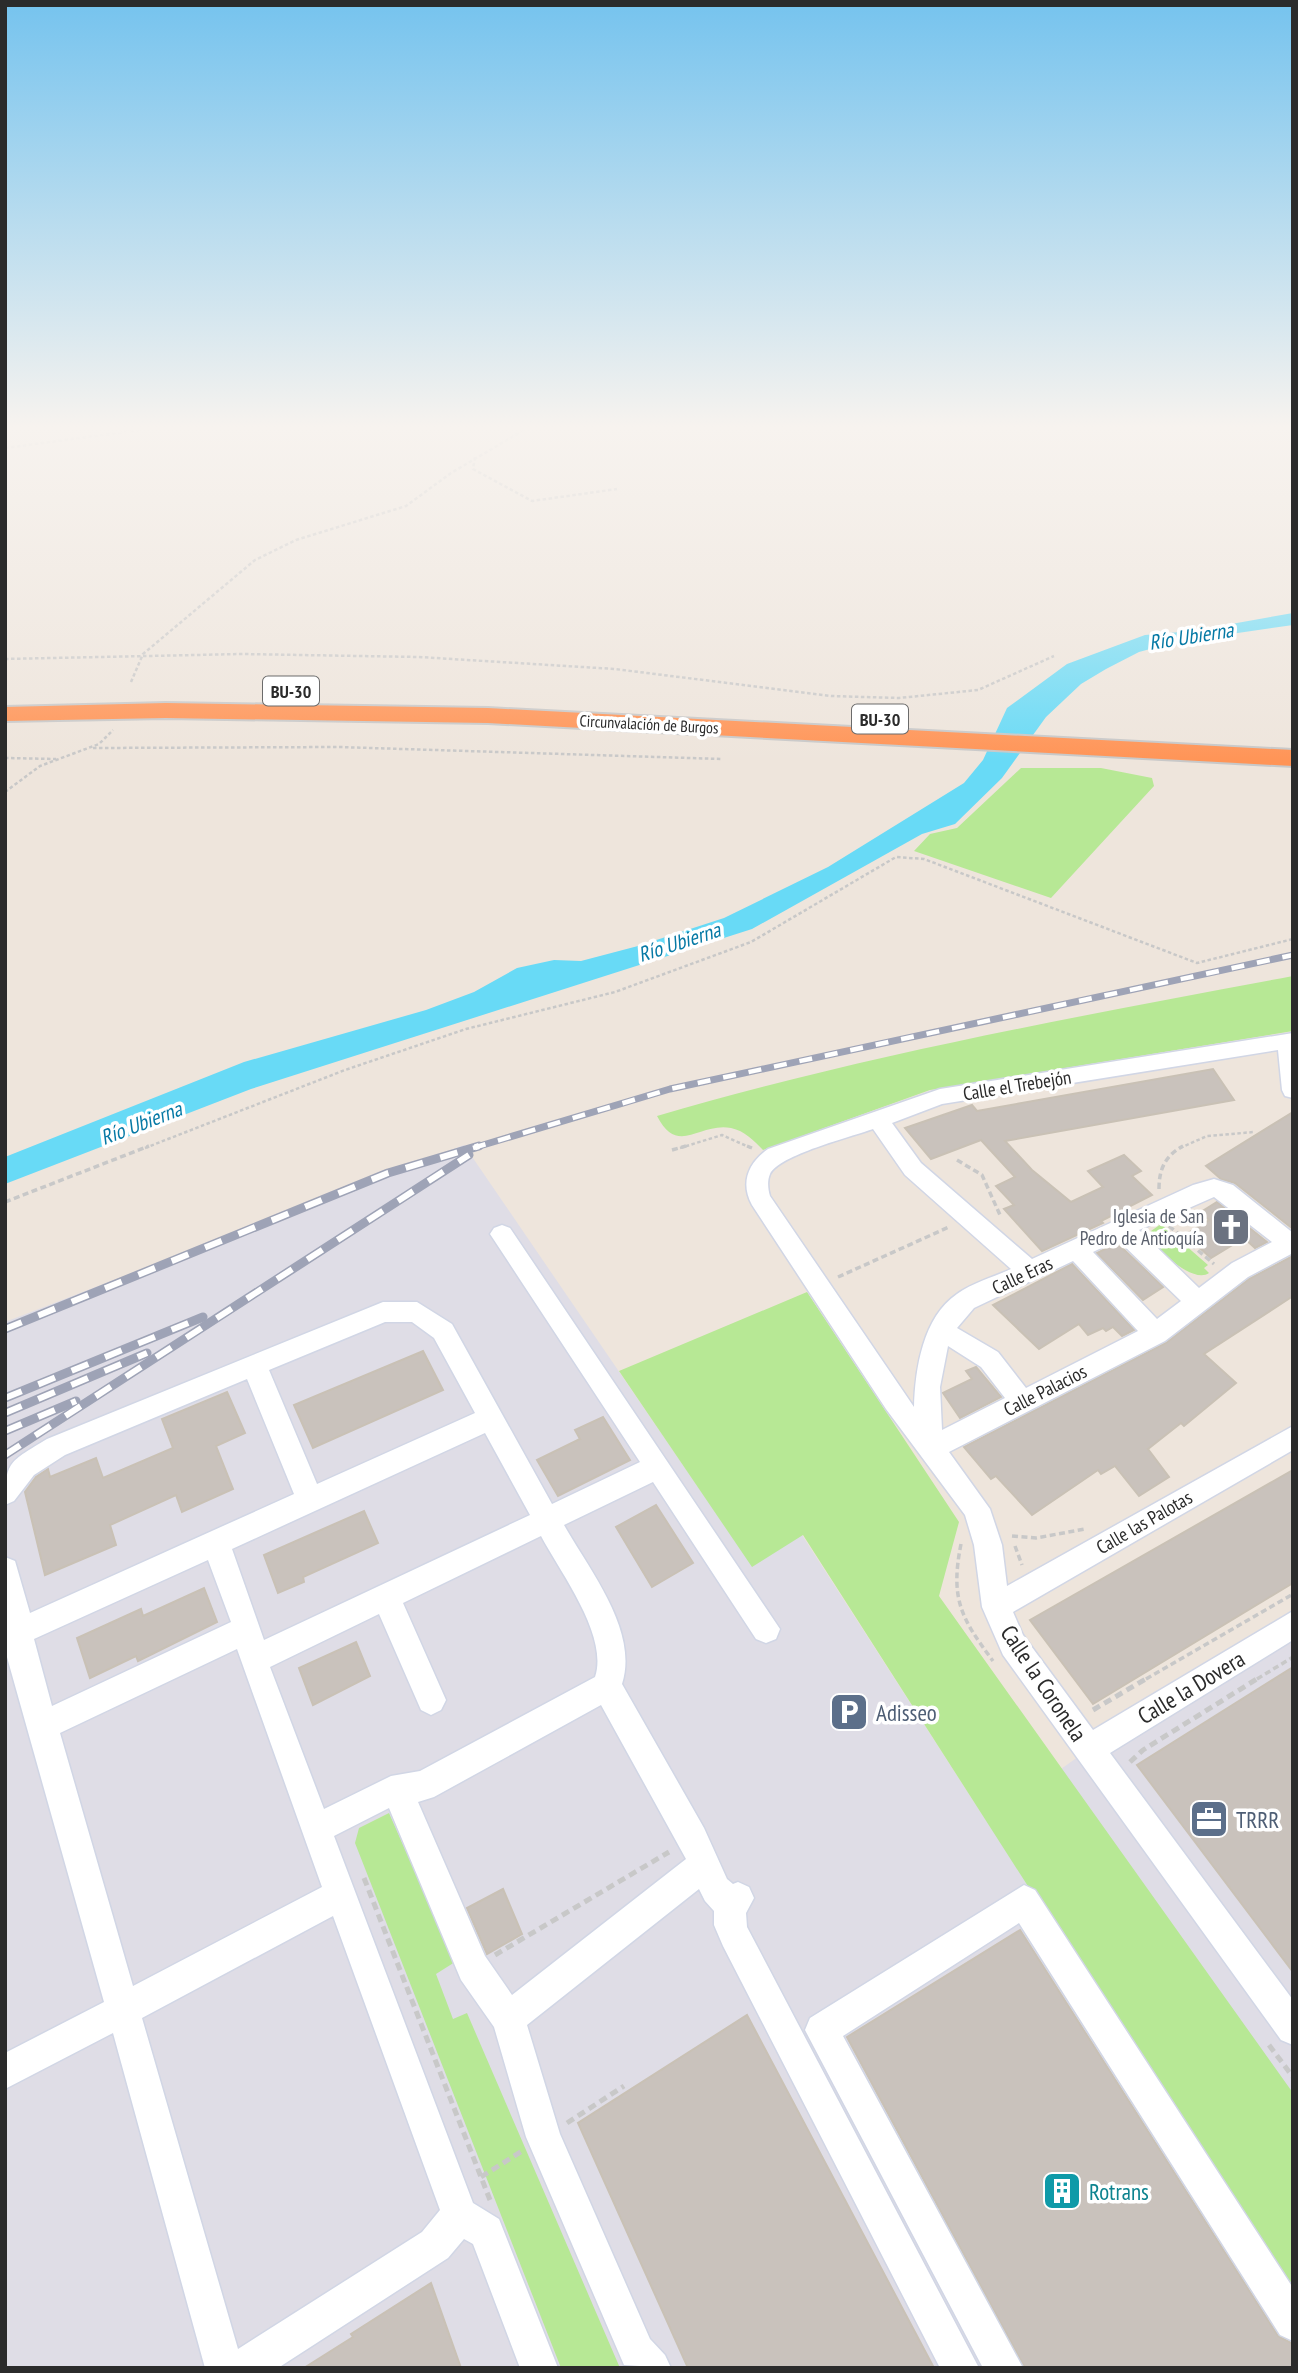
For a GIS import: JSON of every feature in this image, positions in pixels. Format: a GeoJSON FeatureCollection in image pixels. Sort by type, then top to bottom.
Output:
{"type":"FeatureCollection","features":[{"type":"Feature","properties":{"kind":"highway","name":"Circunvalación de Burgos"},"geometry":{"type":"LineString","coordinates":[[5,693],[317,691],[571,711],[1178,743],[1293,758]]}},
{"type":"Feature","properties":{"kind":"highway","name":"Circunvalación de Burgos"},"geometry":{"type":"LineString","coordinates":[[5,714],[571,711]]}},
{"type":"Feature","properties":{"kind":"highway","name":"Circunvalación de Burgos"},"geometry":{"type":"LineString","coordinates":[[1178,743],[1293,736]]}},
{"type":"Feature","properties":{"kind":"street"},"geometry":{"type":"LineString","coordinates":[[1290,1040],[1293,1090]]}},
{"type":"Feature","properties":{"kind":"street","name":"Calle el Trebejón"},"geometry":{"type":"LineString","coordinates":[[763,1168],[877,1119],[940,1097],[1290,1040]]}},
{"type":"Feature","properties":{"kind":"street"},"geometry":{"type":"LineString","coordinates":[[877,1119],[913,1169],[1029,1272]]}},
{"type":"Feature","properties":{"kind":"street","name":"Calle la Coronela"},"geometry":{"type":"LineString","coordinates":[[763,1168],[760,1199],[895,1401],[933,1447],[977,1509],[983,1524],[996,1607],[1013,1645],[1293,2028]]}},
{"type":"Feature","properties":{"kind":"street","name":"Calle Eras"},"geometry":{"type":"LineString","coordinates":[[933,1447],[926,1395],[940,1335],[947,1319],[965,1301],[1121,1228],[1164,1214],[1201,1191],[1214,1188],[1225,1191],[1291,1242]]}},
{"type":"Feature","properties":{"kind":"street"},"geometry":{"type":"LineString","coordinates":[[1121,1228],[1198,1301]]}},
{"type":"Feature","properties":{"kind":"street"},"geometry":{"type":"LineString","coordinates":[[502,1234],[766,1629]]}},
{"type":"Feature","properties":{"kind":"street","name":"Calle Palacios"},"geometry":{"type":"LineString","coordinates":[[933,1447],[1156,1334],[1240,1270],[1291,1242]]}},
{"type":"Feature","properties":{"kind":"street"},"geometry":{"type":"LineString","coordinates":[[1076,1249],[1156,1334]]}},
{"type":"Feature","properties":{"kind":"street"},"geometry":{"type":"LineString","coordinates":[[5,1493],[25,1467],[57,1447],[383,1312],[417,1312],[443,1331],[610,1635],[613,1667],[607,1686],[423,1786],[397,1790],[316,1829]]}},
{"type":"Feature","properties":{"kind":"street"},"geometry":{"type":"LineString","coordinates":[[954,1337],[979,1349],[1003,1371],[1015,1392]]}},
{"type":"Feature","properties":{"kind":"street"},"geometry":{"type":"LineString","coordinates":[[254,1365],[310,1500]]}},
{"type":"Feature","properties":{"kind":"street"},"geometry":{"type":"LineString","coordinates":[[13,1635],[491,1418]]}},
{"type":"Feature","properties":{"kind":"street","name":"Calle las Palotas"},"geometry":{"type":"LineString","coordinates":[[996,1607],[1293,1437]]}},
{"type":"Feature","properties":{"kind":"street"},"geometry":{"type":"LineString","coordinates":[[43,1725],[251,1645],[386,1597],[657,1466]]}},
{"type":"Feature","properties":{"kind":"street"},"geometry":{"type":"LineString","coordinates":[[216,1543],[340,1895],[486,2232],[539,2368]]}},
{"type":"Feature","properties":{"kind":"street"},"geometry":{"type":"LineString","coordinates":[[5,1570],[13,1635],[22,1652],[224,2368]]}},
{"type":"Feature","properties":{"kind":"street"},"geometry":{"type":"LineString","coordinates":[[386,1597],[431,1700]]}},
{"type":"Feature","properties":{"kind":"street","name":"Calle la Dovera"},"geometry":{"type":"LineString","coordinates":[[1089,1749],[1293,1624]]}},
{"type":"Feature","properties":{"kind":"street"},"geometry":{"type":"LineString","coordinates":[[607,1686],[699,1852],[716,1890],[734,1902],[730,1925],[734,1935],[960,2368]]}},
{"type":"Feature","properties":{"kind":"street"},"geometry":{"type":"LineString","coordinates":[[397,1790],[473,1968],[508,2019],[544,2137],[637,2352],[652,2368]]}},
{"type":"Feature","properties":{"kind":"street"},"geometry":{"type":"LineString","coordinates":[[5,2072],[340,1895]]}},
{"type":"Feature","properties":{"kind":"street"},"geometry":{"type":"LineString","coordinates":[[1004,2368],[822,2030],[1024,1901],[1293,2322]]}},
{"type":"Feature","properties":{"kind":"street"},"geometry":{"type":"LineString","coordinates":[[243,2368],[435,2245],[478,2213]]}},
{"type":"Feature","properties":{"kind":"lane"},"geometry":{"type":"LineString","coordinates":[[508,2019],[699,1852]]}},
{"type":"Feature","properties":{"kind":"path"},"geometry":{"type":"LineString","coordinates":[[131,681],[143,654],[256,560],[296,541]]}},
{"type":"Feature","properties":{"kind":"path"},"geometry":{"type":"LineString","coordinates":[[5,659],[143,654],[475,660],[629,671],[764,688],[905,698],[968,692],[993,685],[1054,656]]}},
{"type":"Feature","properties":{"kind":"path"},"geometry":{"type":"LineString","coordinates":[[93,748],[109,736],[117,724]]}},
{"type":"Feature","properties":{"kind":"path"},"geometry":{"type":"LineString","coordinates":[[5,792],[30,773],[93,748],[339,747],[605,753],[722,759]]}},
{"type":"Feature","properties":{"kind":"path"},"geometry":{"type":"LineString","coordinates":[[5,758],[60,759]]}},
{"type":"Feature","properties":{"kind":"path"},"geometry":{"type":"LineString","coordinates":[[5,1202],[345,1070],[466,1029],[615,992],[751,942],[896,857],[924,859],[1197,963],[1293,939]]}},
{"type":"Feature","properties":{"kind":"path"},"geometry":{"type":"LineString","coordinates":[[1222,1271],[1164,1214],[1157,1186],[1158,1167],[1169,1153],[1230,1130],[1254,1132]]}},
{"type":"Feature","properties":{"kind":"path"},"geometry":{"type":"LineString","coordinates":[[672,1150],[722,1135],[748,1145],[763,1168]]}},
{"type":"Feature","properties":{"kind":"path"},"geometry":{"type":"LineString","coordinates":[[957,1160],[974,1164],[984,1178],[1002,1219]]}},
{"type":"Feature","properties":{"kind":"path"},"geometry":{"type":"LineString","coordinates":[[832,1279],[961,1221]]}},
{"type":"Feature","properties":{"kind":"path"},"geometry":{"type":"LineString","coordinates":[[1010,1528],[1020,1562],[1037,1583]]}},
{"type":"Feature","properties":{"kind":"path"},"geometry":{"type":"LineString","coordinates":[[963,1621],[953,1585],[964,1534]]}},
{"type":"Feature","properties":{"kind":"path"},"geometry":{"type":"LineString","coordinates":[[1090,1710],[1097,1710],[1293,1594]]}},
{"type":"Feature","properties":{"kind":"path"},"geometry":{"type":"LineString","coordinates":[[1143,1751],[1293,1657]]}},
{"type":"Feature","properties":{"kind":"path"},"geometry":{"type":"LineString","coordinates":[[473,1968],[699,1852]]}},
{"type":"Feature","properties":{"kind":"path"},"geometry":{"type":"LineString","coordinates":[[360,1868],[478,2213]]}},
{"type":"Feature","properties":{"kind":"shaded area","name":"Adisseo"},"geometry":{"type":"Polygon","coordinates":[[[464,1145],[752,1566],[802,1535],[987,1822],[1089,1749],[1293,1624],[1293,2368],[5,2368],[5,1322],[464,1145]]]}},
{"type":"Feature","properties":{"kind":"green space"},"geometry":{"type":"Polygon","coordinates":[[[1021,768],[1101,768],[1152,778],[1154,786],[1051,898],[914,851],[930,834],[957,828],[1021,768]]]}},
{"type":"Feature","properties":{"kind":"green space"},"geometry":{"type":"Polygon","coordinates":[[[1293,976],[1293,1031],[930,1090],[763,1150],[745,1134],[731,1128],[719,1127],[681,1136],[673,1134],[657,1116],[893,1055],[1293,976]]]}},
{"type":"Feature","properties":{"kind":"green space"},"geometry":{"type":"Polygon","coordinates":[[[1161,1224],[1208,1265],[1204,1268],[1209,1273],[1193,1274],[1183,1269],[1157,1246],[1151,1231],[1161,1224]]]}},
{"type":"Feature","properties":{"kind":"green space"},"geometry":{"type":"Polygon","coordinates":[[[807,1292],[959,1522],[939,1596],[1293,2093],[1293,2300],[803,1535],[752,1567],[619,1371],[807,1292]]]}},
{"type":"Feature","properties":{"kind":"green space"},"geometry":{"type":"Polygon","coordinates":[[[389,1813],[455,1962],[436,1974],[453,2019],[467,2013],[620,2368],[561,2368],[355,1843],[359,1828],[389,1813]]]}},
{"type":"Feature","properties":{"kind":"water","name":"Río Ubierna"},"geometry":{"type":"Polygon","coordinates":[[[1293,613],[1293,625],[1176,642],[1139,652],[1106,669],[1081,684],[1046,717],[1002,778],[955,824],[922,834],[752,929],[251,1089],[5,1184],[5,1157],[244,1062],[426,1010],[474,992],[517,968],[554,960],[581,961],[724,918],[828,867],[964,783],[983,760],[1007,708],[1067,664],[1145,635],[1192,631],[1293,613]]]}},
{"type":"Feature","properties":{"kind":"building"},"geometry":{"type":"Polygon","coordinates":[[[1213,1069],[1234,1100],[1005,1141],[1032,1170],[1071,1202],[1103,1187],[1088,1171],[1124,1155],[1141,1171],[1132,1176],[1152,1195],[1101,1221],[1103,1223],[1042,1251],[1004,1209],[1014,1205],[996,1186],[1015,1177],[981,1140],[931,1159],[905,1128],[972,1105],[977,1111],[1213,1069]]]}},
{"type":"Feature","properties":{"kind":"building"},"geometry":{"type":"Polygon","coordinates":[[[1293,1112],[1293,1229],[1235,1183],[1221,1179],[1206,1166],[1293,1112]]]}},
{"type":"Feature","properties":{"kind":"building","name":"Iglesia de San Pedro de Antioquía"},"geometry":{"type":"Polygon","coordinates":[[[1217,1202],[1267,1242],[1255,1248],[1244,1238],[1211,1258],[1185,1235],[1209,1220],[1201,1212],[1217,1202]]]}},
{"type":"Feature","properties":{"kind":"building"},"geometry":{"type":"Polygon","coordinates":[[[1117,1243],[1163,1287],[1143,1300],[1097,1253],[1117,1243]]]}},
{"type":"Feature","properties":{"kind":"building"},"geometry":{"type":"Polygon","coordinates":[[[1293,1256],[1293,1296],[1204,1354],[1236,1383],[1184,1426],[1181,1423],[1148,1449],[1169,1477],[1139,1496],[1115,1466],[1101,1474],[1098,1470],[1032,1515],[996,1476],[991,1479],[964,1447],[1166,1343],[1249,1279],[1293,1256]]]}},
{"type":"Feature","properties":{"kind":"building"},"geometry":{"type":"Polygon","coordinates":[[[1072,1264],[1134,1330],[1122,1336],[1113,1327],[1106,1331],[1103,1328],[1088,1335],[1079,1324],[1039,1349],[993,1305],[1072,1264]]]}},
{"type":"Feature","properties":{"kind":"building"},"geometry":{"type":"Polygon","coordinates":[[[423,1351],[443,1390],[313,1448],[294,1405],[423,1351]]]}},
{"type":"Feature","properties":{"kind":"building"},"geometry":{"type":"Polygon","coordinates":[[[976,1367],[1001,1397],[960,1418],[943,1393],[972,1379],[966,1371],[976,1367]]]}},
{"type":"Feature","properties":{"kind":"building"},"geometry":{"type":"Polygon","coordinates":[[[227,1392],[245,1433],[216,1446],[233,1489],[182,1512],[176,1495],[110,1525],[116,1545],[45,1575],[25,1492],[36,1477],[48,1469],[50,1477],[96,1458],[103,1478],[173,1448],[162,1419],[227,1392]]]}},
{"type":"Feature","properties":{"kind":"building"},"geometry":{"type":"Polygon","coordinates":[[[603,1417],[630,1460],[558,1496],[537,1460],[580,1439],[575,1430],[603,1417]]]}},
{"type":"Feature","properties":{"kind":"building"},"geometry":{"type":"Polygon","coordinates":[[[1293,1470],[1293,1583],[1093,1704],[1030,1620],[1293,1470]]]}},
{"type":"Feature","properties":{"kind":"building"},"geometry":{"type":"Polygon","coordinates":[[[656,1505],[693,1563],[652,1587],[616,1527],[656,1505]]]}},
{"type":"Feature","properties":{"kind":"building"},"geometry":{"type":"Polygon","coordinates":[[[364,1511],[378,1543],[303,1577],[304,1582],[278,1593],[264,1555],[364,1511]]]}},
{"type":"Feature","properties":{"kind":"building"},"geometry":{"type":"Polygon","coordinates":[[[204,1588],[217,1622],[138,1661],[136,1656],[90,1678],[77,1638],[141,1609],[143,1616],[204,1588]]]}},
{"type":"Feature","properties":{"kind":"building"},"geometry":{"type":"Polygon","coordinates":[[[356,1642],[370,1676],[313,1705],[299,1668],[356,1642]]]}},
{"type":"Feature","properties":{"kind":"building"},"geometry":{"type":"Polygon","coordinates":[[[1293,1667],[1293,1972],[1137,1765],[1293,1667]]]}},
{"type":"Feature","properties":{"kind":"building"},"geometry":{"type":"Polygon","coordinates":[[[503,1889],[522,1934],[487,1954],[467,1908],[503,1889]]]}},
{"type":"Feature","properties":{"kind":"building","name":"Rotrans"},"geometry":{"type":"Polygon","coordinates":[[[1020,1930],[1278,2336],[1293,2344],[1293,2368],[1025,2368],[847,2037],[1020,1930]]]}},
{"type":"Feature","properties":{"kind":"building"},"geometry":{"type":"Polygon","coordinates":[[[747,2015],[934,2368],[688,2368],[578,2123],[747,2015]]]}},
{"type":"Feature","properties":{"kind":"building"},"geometry":{"type":"Polygon","coordinates":[[[431,2283],[461,2368],[304,2368],[353,2337],[351,2334],[431,2283]]]}},
{"type":"Feature","properties":{"kind":"railway"},"geometry":{"type":"LineString","coordinates":[[473,1148],[670,1089],[1293,955]]}},
{"type":"Feature","properties":{"kind":"railway"},"geometry":{"type":"LineString","coordinates":[[5,1329],[388,1173],[479,1146]]}},
{"type":"Feature","properties":{"kind":"railway"},"geometry":{"type":"LineString","coordinates":[[5,1455],[469,1155]]}},
{"type":"Feature","properties":{"kind":"railway"},"geometry":{"type":"LineString","coordinates":[[5,1398],[203,1317]]}},
{"type":"Feature","properties":{"kind":"railway"},"geometry":{"type":"LineString","coordinates":[[5,1413],[147,1353]]}},
{"type":"Feature","properties":{"kind":"railway"},"geometry":{"type":"LineString","coordinates":[[5,1431],[76,1401]]}},
{"type":"Feature","properties":{"kind":"place","name":"Iglesia de San Pedro de Antioquía"},"geometry":{"type":"Point","coordinates":[1231,1227]}},
{"type":"Feature","properties":{"kind":"place","name":"Adisseo"},"geometry":{"type":"Point","coordinates":[849,1712]}},
{"type":"Feature","properties":{"kind":"place","name":"TRRR"},"geometry":{"type":"Point","coordinates":[1209,1819]}},
{"type":"Feature","properties":{"kind":"place","name":"Rotrans"},"geometry":{"type":"Point","coordinates":[1062,2191]}}]}
